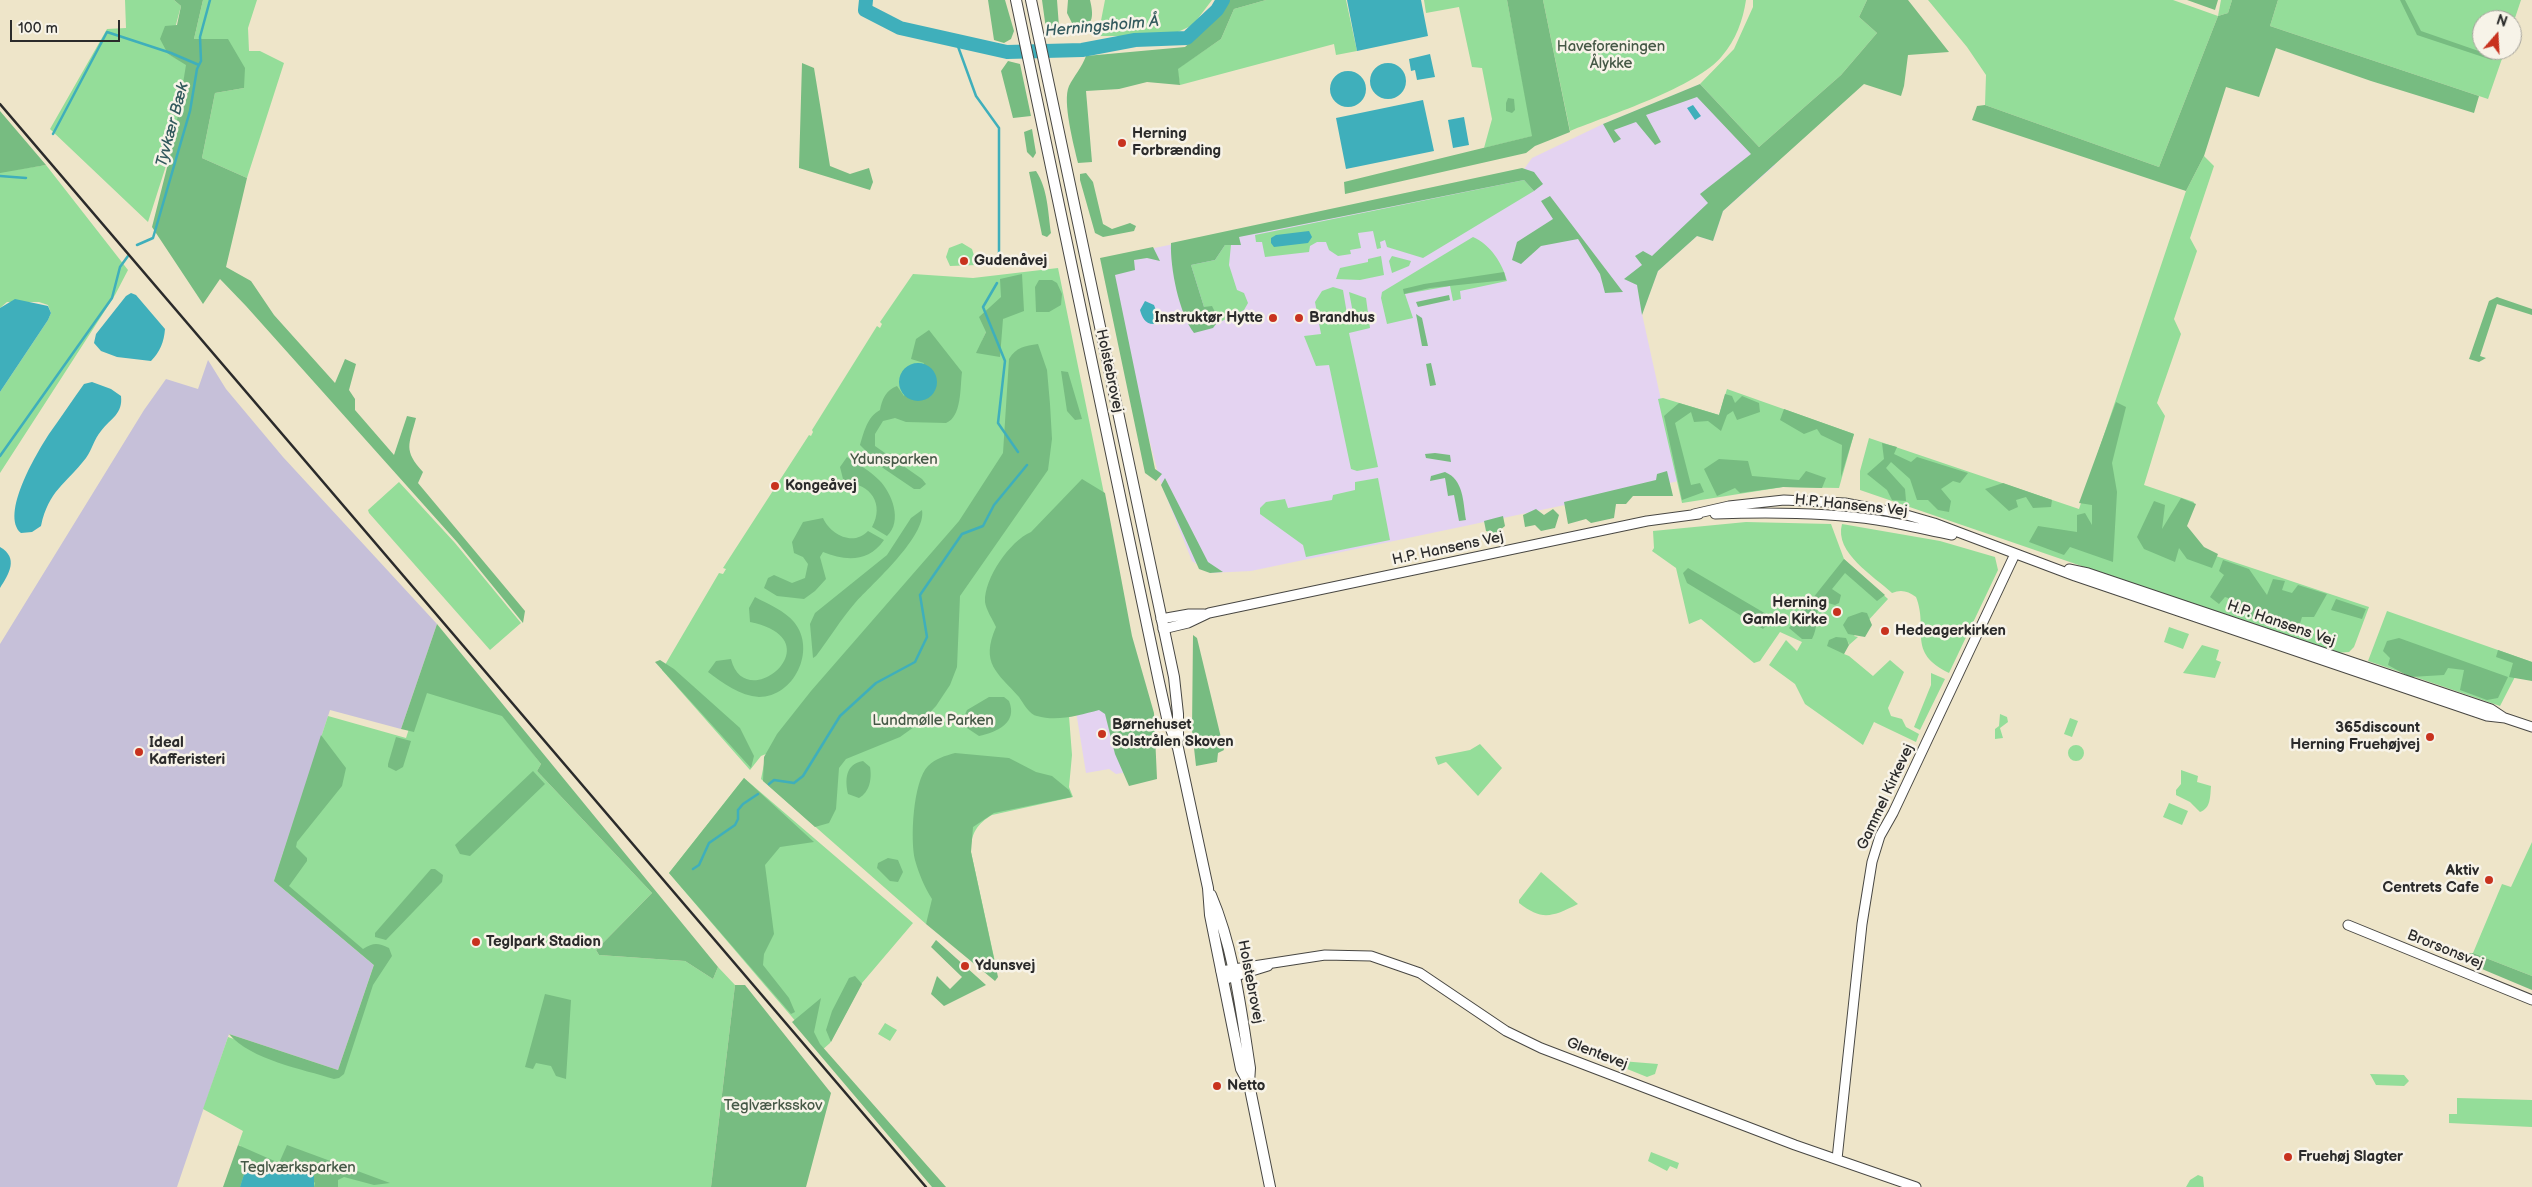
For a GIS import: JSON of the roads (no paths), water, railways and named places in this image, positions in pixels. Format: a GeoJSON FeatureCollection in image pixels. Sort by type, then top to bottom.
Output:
{"type":"FeatureCollection","features":[{"type":"Feature","properties":{"kind":"main road","name":"Holstebrovej"},"geometry":{"type":"LineString","coordinates":[[1016,0],[1131,550],[1174,677],[1178,714],[1178,748]]}},
{"type":"Feature","properties":{"kind":"main road","name":"Holstebrovej"},"geometry":{"type":"LineString","coordinates":[[1031,0],[1156,625],[1167,718],[1178,748],[1208,888],[1210,915],[1227,974]]}},
{"type":"Feature","properties":{"kind":"main road","name":"Holstebrovej"},"geometry":{"type":"LineString","coordinates":[[1208,888],[1223,928],[1227,974],[1241,1069],[1248,1084],[1270,1187]]}},
{"type":"Feature","properties":{"kind":"street","name":"H.P. Hansens Vej"},"geometry":{"type":"LineString","coordinates":[[1156,625],[1188,623],[1209,614],[1647,521],[1694,514],[1729,506],[1784,500],[1839,503],[1903,514],[1934,523],[2015,554],[2046,564],[2088,573],[2355,667],[2491,709],[2504,718],[2532,727]]}},
{"type":"Feature","properties":{"kind":"street","name":"H.P. Hansens Vej"},"geometry":{"type":"LineString","coordinates":[[1694,514],[1794,513],[1832,515],[1876,520],[1975,540]]}},
{"type":"Feature","properties":{"kind":"street","name":"Gammel Kirkevej"},"geometry":{"type":"LineString","coordinates":[[1837,1159],[1862,924],[1872,862],[1880,836],[1893,813],[2015,554]]}},
{"type":"Feature","properties":{"kind":"street","name":"Brorsonsvej"},"geometry":{"type":"LineString","coordinates":[[2348,925],[2532,1000]]}},
{"type":"Feature","properties":{"kind":"street","name":"Glentevej"},"geometry":{"type":"LineString","coordinates":[[1227,974],[1256,972],[1275,963],[1333,954],[1371,956],[1404,966],[1430,979],[1506,1031],[1541,1048],[1795,1145],[1916,1187]]}},
{"type":"Feature","properties":{"kind":"water"},"geometry":{"type":"Polygon","coordinates":[[[1347,0],[1421,0],[1428,36],[1357,51],[1347,0]]]}},
{"type":"Feature","properties":{"kind":"water"},"geometry":{"type":"Polygon","coordinates":[[[1430,54],[1435,77],[1417,80],[1415,70],[1411,71],[1409,59],[1430,54]]]}},
{"type":"Feature","properties":{"kind":"water"},"geometry":{"type":"Polygon","coordinates":[[[1388,63],[1395,64],[1401,68],[1405,74],[1405,88],[1401,94],[1395,98],[1388,99],[1381,98],[1375,94],[1371,88],[1370,81],[1371,74],[1375,68],[1381,64],[1388,63]]]}},
{"type":"Feature","properties":{"kind":"water"},"geometry":{"type":"Polygon","coordinates":[[[1348,71],[1355,72],[1361,76],[1365,82],[1365,96],[1361,102],[1355,106],[1348,107],[1341,106],[1335,102],[1331,96],[1330,89],[1331,82],[1335,76],[1341,72],[1348,71]]]}},
{"type":"Feature","properties":{"kind":"water"},"geometry":{"type":"Polygon","coordinates":[[[1423,100],[1434,151],[1346,169],[1336,118],[1423,100]]]}},
{"type":"Feature","properties":{"kind":"water"},"geometry":{"type":"Polygon","coordinates":[[[1693,105],[1701,116],[1695,120],[1687,108],[1693,105]]]}},
{"type":"Feature","properties":{"kind":"water"},"geometry":{"type":"Polygon","coordinates":[[[1464,117],[1469,145],[1453,148],[1448,120],[1464,117]]]}},
{"type":"Feature","properties":{"kind":"water"},"geometry":{"type":"Polygon","coordinates":[[[1309,231],[1312,237],[1308,243],[1274,247],[1271,243],[1271,238],[1276,235],[1309,231]]]}},
{"type":"Feature","properties":{"kind":"water"},"geometry":{"type":"Polygon","coordinates":[[[131,293],[136,295],[165,329],[161,347],[151,361],[117,357],[101,351],[94,343],[96,334],[126,296],[131,293]]]}},
{"type":"Feature","properties":{"kind":"water"},"geometry":{"type":"Polygon","coordinates":[[[15,299],[48,306],[51,313],[0,392],[0,308],[15,299]]]}},
{"type":"Feature","properties":{"kind":"water"},"geometry":{"type":"Polygon","coordinates":[[[1145,301],[1154,305],[1157,313],[1155,324],[1144,320],[1140,310],[1145,301]]]}},
{"type":"Feature","properties":{"kind":"water"},"geometry":{"type":"Polygon","coordinates":[[[918,363],[932,368],[937,382],[932,396],[918,401],[904,396],[899,382],[904,368],[918,363]]]}},
{"type":"Feature","properties":{"kind":"water"},"geometry":{"type":"Polygon","coordinates":[[[92,382],[111,389],[121,396],[118,412],[99,434],[86,458],[53,496],[44,514],[41,526],[32,532],[21,533],[16,524],[15,513],[17,499],[29,469],[49,434],[84,384],[92,382]]]}},
{"type":"Feature","properties":{"kind":"water"},"geometry":{"type":"Polygon","coordinates":[[[0,547],[6,551],[11,561],[9,572],[0,588],[0,547]]]}},
{"type":"Feature","properties":{"kind":"water"},"geometry":{"type":"Polygon","coordinates":[[[290,1162],[309,1167],[314,1176],[314,1187],[240,1187],[245,1171],[255,1166],[277,1171],[284,1170],[290,1162]]]}},
{"type":"Feature","properties":{"kind":"waterway","name":"Tyvkær Bæk"},"geometry":{"type":"LineString","coordinates":[[137,245],[153,238],[190,111],[197,69],[201,61],[200,37],[210,0]]}},
{"type":"Feature","properties":{"kind":"waterway","name":"Herningsholm Å"},"geometry":{"type":"LineString","coordinates":[[866,0],[865,10],[900,28],[1007,52],[1082,50],[1135,40],[1187,38],[1217,10],[1223,0]]}},
{"type":"Feature","properties":{"kind":"waterway"},"geometry":{"type":"LineString","coordinates":[[53,134],[107,32],[171,53],[199,65]]}},
{"type":"Feature","properties":{"kind":"waterway"},"geometry":{"type":"LineString","coordinates":[[956,41],[976,96],[999,128],[999,259]]}},
{"type":"Feature","properties":{"kind":"waterway"},"geometry":{"type":"LineString","coordinates":[[0,176],[26,178]]}},
{"type":"Feature","properties":{"kind":"waterway","name":"Tyvkær Bæk"},"geometry":{"type":"LineString","coordinates":[[0,456],[112,298],[120,267],[128,256]]}},
{"type":"Feature","properties":{"kind":"waterway"},"geometry":{"type":"LineString","coordinates":[[997,283],[983,307],[1005,361],[998,423],[1018,452]]}},
{"type":"Feature","properties":{"kind":"waterway"},"geometry":{"type":"LineString","coordinates":[[769,784],[774,780],[794,783],[803,776],[840,716],[876,683],[915,662],[927,637],[920,595],[962,534],[983,526],[994,505],[1027,465]]}},
{"type":"Feature","properties":{"kind":"waterway"},"geometry":{"type":"LineString","coordinates":[[693,869],[699,865],[709,843],[735,825],[738,819],[738,810],[743,804],[758,794]]}},
{"type":"Feature","properties":{"kind":"railway"},"geometry":{"type":"LineString","coordinates":[[0,104],[926,1187]]}},
{"type":"Feature","properties":{"kind":"place","name":"Herning Forbrænding"},"geometry":{"type":"Point","coordinates":[1122,143]}},
{"type":"Feature","properties":{"kind":"place","name":"Gudenåvej"},"geometry":{"type":"Point","coordinates":[964,261]}},
{"type":"Feature","properties":{"kind":"place","name":"Instruktør Hytte"},"geometry":{"type":"Point","coordinates":[1273,318]}},
{"type":"Feature","properties":{"kind":"place","name":"Brandhus"},"geometry":{"type":"Point","coordinates":[1299,318]}},
{"type":"Feature","properties":{"kind":"place","name":"Kongeåvej"},"geometry":{"type":"Point","coordinates":[775,486]}},
{"type":"Feature","properties":{"kind":"place","name":"Herning Gamle Kirke"},"geometry":{"type":"Point","coordinates":[1837,612]}},
{"type":"Feature","properties":{"kind":"place","name":"Hedeagerkirken"},"geometry":{"type":"Point","coordinates":[1885,631]}},
{"type":"Feature","properties":{"kind":"place","name":"Børnehuset Solstrålen Skoven"},"geometry":{"type":"Point","coordinates":[1102,734]}},
{"type":"Feature","properties":{"kind":"place","name":"365discount Herning Fruehøjvej"},"geometry":{"type":"Point","coordinates":[2430,737]}},
{"type":"Feature","properties":{"kind":"place","name":"Ideal Kafferisteri"},"geometry":{"type":"Point","coordinates":[139,752]}},
{"type":"Feature","properties":{"kind":"place","name":"Aktiv Centrets Cafe"},"geometry":{"type":"Point","coordinates":[2489,880]}},
{"type":"Feature","properties":{"kind":"place","name":"Teglpark Stadion"},"geometry":{"type":"Point","coordinates":[476,942]}},
{"type":"Feature","properties":{"kind":"place","name":"Ydunsvej"},"geometry":{"type":"Point","coordinates":[965,966]}},
{"type":"Feature","properties":{"kind":"place","name":"Netto"},"geometry":{"type":"Point","coordinates":[1217,1086]}},
{"type":"Feature","properties":{"kind":"place","name":"Fruehøj Slagter"},"geometry":{"type":"Point","coordinates":[2288,1157]}},
{"type":"Feature","properties":{"kind":"park label","name":"Haveforeningen Ålykke"},"geometry":{"type":"Point","coordinates":[1611,56]}},
{"type":"Feature","properties":{"kind":"park label","name":"Ydunsparken"},"geometry":{"type":"Point","coordinates":[894,460]}},
{"type":"Feature","properties":{"kind":"park label","name":"Lundmølle Parken"},"geometry":{"type":"Point","coordinates":[933,721]}},
{"type":"Feature","properties":{"kind":"park label","name":"Teglværksskov"},"geometry":{"type":"Point","coordinates":[773,1106]}},
{"type":"Feature","properties":{"kind":"park label","name":"Teglværksparken"},"geometry":{"type":"Point","coordinates":[298,1168]}}]}
